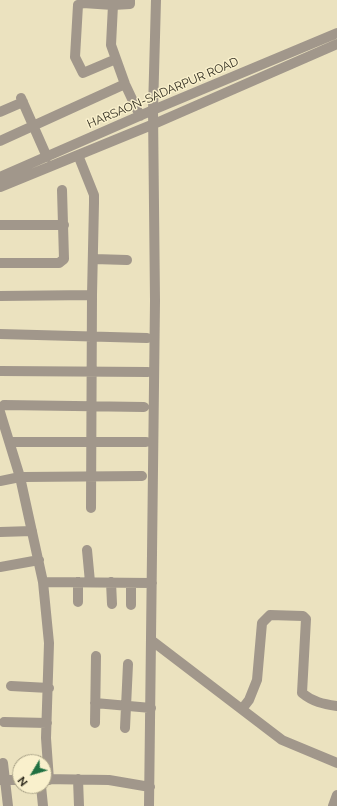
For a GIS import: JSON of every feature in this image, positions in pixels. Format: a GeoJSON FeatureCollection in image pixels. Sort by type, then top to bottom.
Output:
{"type":"FeatureCollection","features":[{"type":"Feature","properties":{"kind":"street"},"geometry":{"type":"LineString","coordinates":[[116,59],[83,73],[75,57],[78,5],[83,3],[113,5],[130,4],[130,0]]}},
{"type":"Feature","properties":{"kind":"street"},"geometry":{"type":"LineString","coordinates":[[149,806],[155,301],[153,110],[156,0]]}},
{"type":"Feature","properties":{"kind":"street"},"geometry":{"type":"LineString","coordinates":[[113,5],[111,45],[125,84],[140,116]]}},
{"type":"Feature","properties":{"kind":"street","name":"HARSAON-SADARPUR ROAD"},"geometry":{"type":"LineString","coordinates":[[0,177],[153,110],[337,33]]}},
{"type":"Feature","properties":{"kind":"street","name":"HARSAON-SADARPUR ROAD"},"geometry":{"type":"LineString","coordinates":[[0,186],[154,124],[337,44]]}},
{"type":"Feature","properties":{"kind":"street"},"geometry":{"type":"LineString","coordinates":[[0,141],[125,84]]}},
{"type":"Feature","properties":{"kind":"street"},"geometry":{"type":"LineString","coordinates":[[0,112],[22,100],[47,157]]}},
{"type":"Feature","properties":{"kind":"street"},"geometry":{"type":"LineString","coordinates":[[78,155],[94,195],[94,259],[92,296],[92,508]]}},
{"type":"Feature","properties":{"kind":"street"},"geometry":{"type":"LineString","coordinates":[[0,263],[62,261],[65,256],[62,190]]}},
{"type":"Feature","properties":{"kind":"street"},"geometry":{"type":"LineString","coordinates":[[0,225],[64,225]]}},
{"type":"Feature","properties":{"kind":"street"},"geometry":{"type":"LineString","coordinates":[[94,259],[127,260]]}},
{"type":"Feature","properties":{"kind":"street"},"geometry":{"type":"LineString","coordinates":[[0,296],[92,296]]}},
{"type":"Feature","properties":{"kind":"street"},"geometry":{"type":"LineString","coordinates":[[0,334],[147,338]]}},
{"type":"Feature","properties":{"kind":"street"},"geometry":{"type":"LineString","coordinates":[[0,371],[148,372]]}},
{"type":"Feature","properties":{"kind":"street"},"geometry":{"type":"LineString","coordinates":[[46,754],[49,688],[49,643],[42,582],[22,477],[10,442],[2,408],[92,406],[144,407]]}},
{"type":"Feature","properties":{"kind":"street"},"geometry":{"type":"LineString","coordinates":[[10,442],[146,442]]}},
{"type":"Feature","properties":{"kind":"street"},"geometry":{"type":"LineString","coordinates":[[0,481],[22,477],[142,476]]}},
{"type":"Feature","properties":{"kind":"street"},"geometry":{"type":"LineString","coordinates":[[0,532],[32,531]]}},
{"type":"Feature","properties":{"kind":"street"},"geometry":{"type":"LineString","coordinates":[[87,550],[90,582]]}},
{"type":"Feature","properties":{"kind":"street"},"geometry":{"type":"LineString","coordinates":[[0,567],[39,560]]}},
{"type":"Feature","properties":{"kind":"street"},"geometry":{"type":"LineString","coordinates":[[42,582],[152,583]]}},
{"type":"Feature","properties":{"kind":"street"},"geometry":{"type":"LineString","coordinates":[[78,582],[78,602]]}},
{"type":"Feature","properties":{"kind":"street"},"geometry":{"type":"LineString","coordinates":[[111,582],[112,604]]}},
{"type":"Feature","properties":{"kind":"street"},"geometry":{"type":"LineString","coordinates":[[131,583],[131,605]]}},
{"type":"Feature","properties":{"kind":"street"},"geometry":{"type":"LineString","coordinates":[[242,709],[249,700],[257,680],[262,623],[270,615],[303,616],[306,619],[302,693],[318,703],[337,706]]}},
{"type":"Feature","properties":{"kind":"street"},"geometry":{"type":"LineString","coordinates":[[151,640],[282,740],[337,763]]}},
{"type":"Feature","properties":{"kind":"street"},"geometry":{"type":"LineString","coordinates":[[95,724],[96,656]]}},
{"type":"Feature","properties":{"kind":"street"},"geometry":{"type":"LineString","coordinates":[[125,728],[128,664]]}},
{"type":"Feature","properties":{"kind":"street"},"geometry":{"type":"LineString","coordinates":[[11,686],[49,688]]}},
{"type":"Feature","properties":{"kind":"street"},"geometry":{"type":"LineString","coordinates":[[95,703],[151,708]]}},
{"type":"Feature","properties":{"kind":"street"},"geometry":{"type":"LineString","coordinates":[[4,722],[47,722]]}},
{"type":"Feature","properties":{"kind":"street"},"geometry":{"type":"LineString","coordinates":[[2,763],[2,780],[8,806]]}},
{"type":"Feature","properties":{"kind":"street"},"geometry":{"type":"LineString","coordinates":[[52,781],[78,779],[122,782],[150,787]]}},
{"type":"Feature","properties":{"kind":"street"},"geometry":{"type":"LineString","coordinates":[[78,779],[78,806]]}},
{"type":"Feature","properties":{"kind":"street"},"geometry":{"type":"LineString","coordinates":[[43,806],[44,794]]}},
{"type":"Feature","properties":{"kind":"street"},"geometry":{"type":"LineString","coordinates":[[333,806],[337,796]]}}]}
